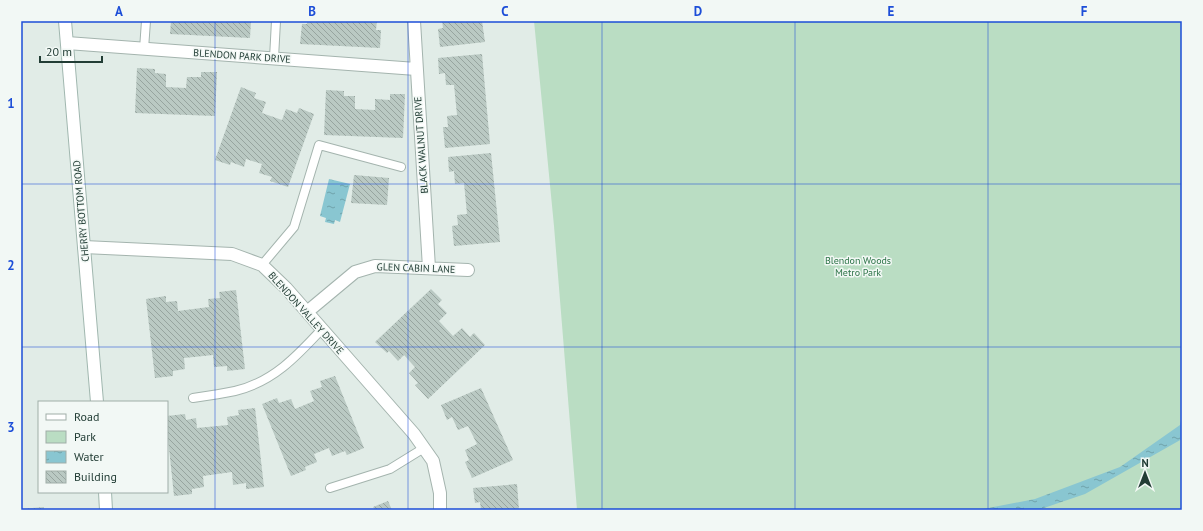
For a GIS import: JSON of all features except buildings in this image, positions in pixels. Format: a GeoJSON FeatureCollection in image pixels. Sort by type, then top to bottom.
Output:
{"type":"FeatureCollection","features":[{"type":"Feature","properties":{"kind":"street","name":"CHERRY BOTTOM ROAD"},"geometry":{"type":"LineString","coordinates":[[65,21],[97,401]]}},
{"type":"Feature","properties":{"kind":"street","name":"BLACK WALNUT DRIVE"},"geometry":{"type":"LineString","coordinates":[[414,21],[428,268]]}},
{"type":"Feature","properties":{"kind":"street","name":"BLENDON PARK DRIVE"},"geometry":{"type":"LineString","coordinates":[[67,43],[416,69]]}},
{"type":"Feature","properties":{"kind":"street","name":"BLENDON VALLEY DRIVE"},"geometry":{"type":"LineString","coordinates":[[84,247],[232,254],[262,265],[286,288],[414,434],[433,461],[440,493],[440,510]]}},
{"type":"Feature","properties":{"kind":"street","name":"GLEN CABIN LANE"},"geometry":{"type":"LineString","coordinates":[[307,312],[355,272],[375,266],[468,270]]}},
{"type":"Feature","properties":{"kind":"street"},"geometry":{"type":"LineString","coordinates":[[105,493],[106,510]]}},
{"type":"Feature","properties":{"kind":"lane"},"geometry":{"type":"LineString","coordinates":[[144,49],[146,21]]}},
{"type":"Feature","properties":{"kind":"lane"},"geometry":{"type":"LineString","coordinates":[[274,58],[276,21]]}},
{"type":"Feature","properties":{"kind":"lane"},"geometry":{"type":"LineString","coordinates":[[262,265],[294,227],[319,145],[401,167]]}},
{"type":"Feature","properties":{"kind":"lane"},"geometry":{"type":"LineString","coordinates":[[192,398],[236,390],[256,383],[278,371],[296,357],[322,329]]}},
{"type":"Feature","properties":{"kind":"lane"},"geometry":{"type":"LineString","coordinates":[[330,488],[390,469],[424,448]]}},
{"type":"Feature","properties":{"kind":"green space","name":"Blendon Woods Metro Park"},"geometry":{"type":"Polygon","coordinates":[[[534,21],[1182,21],[1182,510],[577,510],[554,226],[534,21]]]}},
{"type":"Feature","properties":{"kind":"water"},"geometry":{"type":"Polygon","coordinates":[[[329,179],[350,184],[340,222],[335,220],[334,224],[325,222],[326,218],[320,216],[329,179]]]}},
{"type":"Feature","properties":{"kind":"water"},"geometry":{"type":"Polygon","coordinates":[[[1182,416],[1182,439],[1085,494],[1038,510],[978,510],[1035,499],[1120,467],[1180,425],[1182,416]]]}}]}
